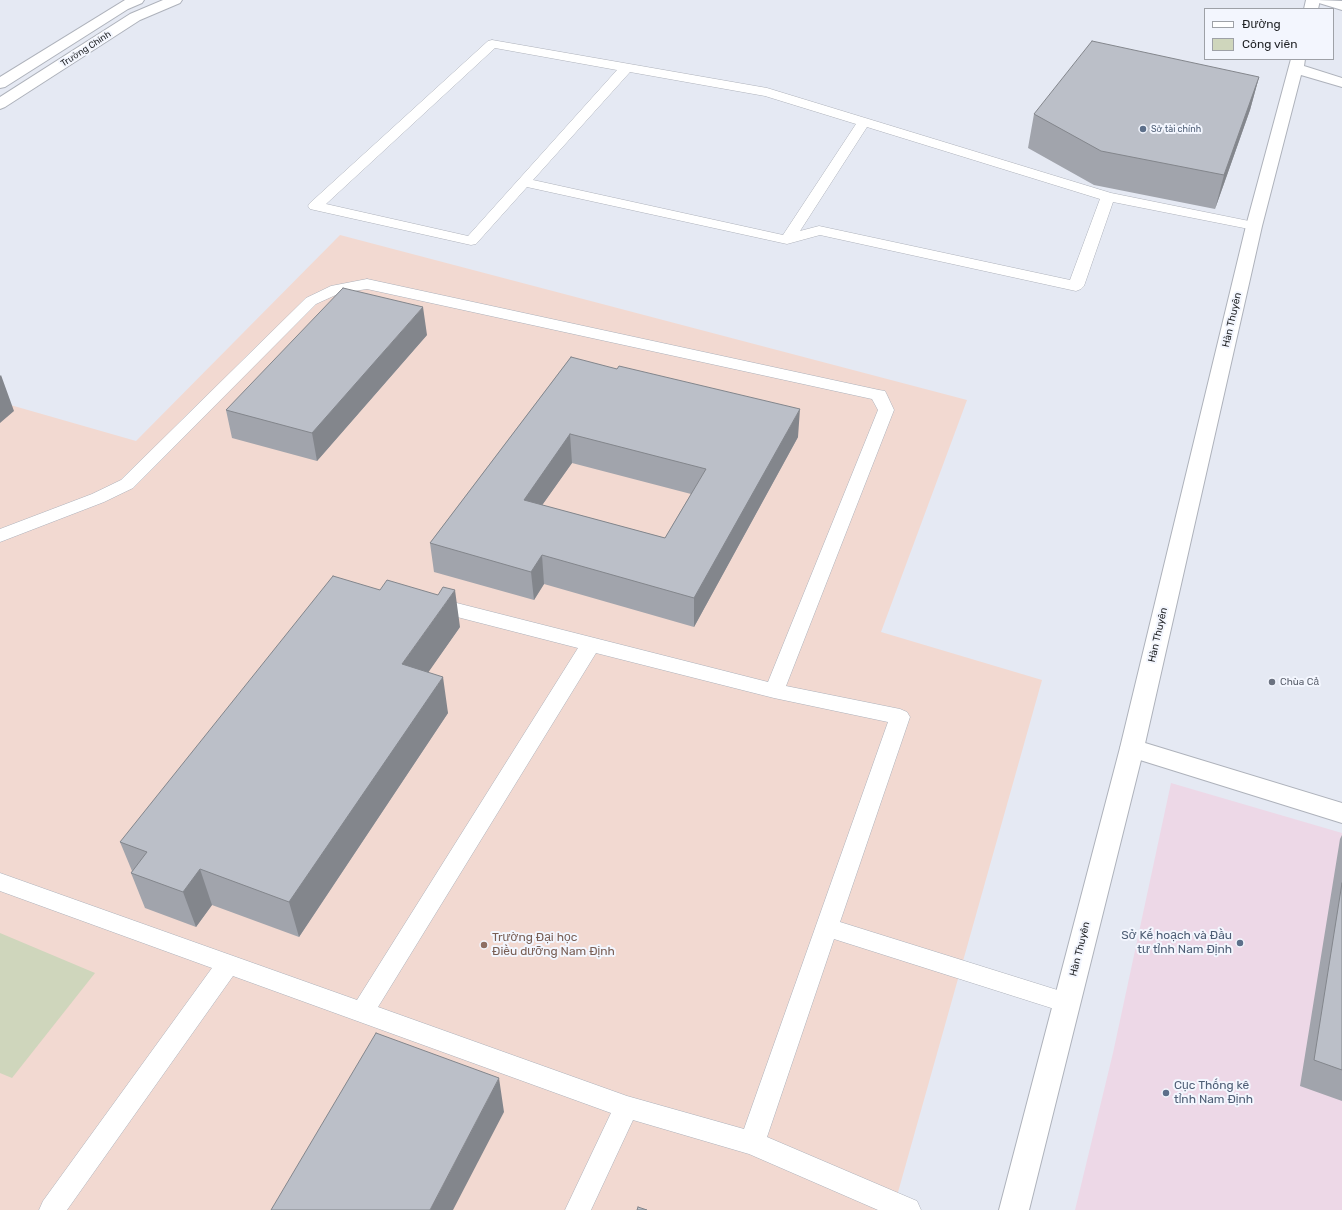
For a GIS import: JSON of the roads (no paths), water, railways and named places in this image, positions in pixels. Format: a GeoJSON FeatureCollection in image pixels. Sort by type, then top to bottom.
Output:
{"type":"FeatureCollection","features":[{"type":"Feature","properties":{"kind":"street","name":"Trường Chinh"},"geometry":{"type":"LineString","coordinates":[[0,84],[123,6],[137,0]]}},
{"type":"Feature","properties":{"kind":"street","name":"Trường Chinh"},"geometry":{"type":"LineString","coordinates":[[0,104],[134,17],[175,0]]}},
{"type":"Feature","properties":{"kind":"street"},"geometry":{"type":"LineString","coordinates":[[1324,0],[1342,6]]}},
{"type":"Feature","properties":{"kind":"street"},"geometry":{"type":"LineString","coordinates":[[1297,63],[1342,83]]}},
{"type":"Feature","properties":{"kind":"street","name":"Hàn Thuyên"},"geometry":{"type":"LineString","coordinates":[[1014,1210],[1132,748],[1254,226],[1297,63]]}},
{"type":"Feature","properties":{"kind":"street"},"geometry":{"type":"LineString","coordinates":[[1132,748],[1342,813]]}},
{"type":"Feature","properties":{"kind":"lane"},"geometry":{"type":"LineString","coordinates":[[626,68],[471,241],[314,206],[492,44],[767,92],[1108,197],[1254,226]]}},
{"type":"Feature","properties":{"kind":"lane"},"geometry":{"type":"LineString","coordinates":[[787,240],[864,122]]}},
{"type":"Feature","properties":{"kind":"lane"},"geometry":{"type":"LineString","coordinates":[[523,182],[787,240],[818,230],[1076,286],[1108,197]]}},
{"type":"Feature","properties":{"kind":"lane"},"geometry":{"type":"LineString","coordinates":[[0,536],[98,498],[128,484],[311,301],[336,289],[367,284],[879,395],[886,410],[774,691]]}},
{"type":"Feature","properties":{"kind":"lane"},"geometry":{"type":"LineString","coordinates":[[414,599],[774,691],[900,717],[752,1142]]}},
{"type":"Feature","properties":{"kind":"lane"},"geometry":{"type":"LineString","coordinates":[[362,1012],[591,644]]}},
{"type":"Feature","properties":{"kind":"lane"},"geometry":{"type":"LineString","coordinates":[[0,882],[627,1107],[752,1142],[908,1210]]}},
{"type":"Feature","properties":{"kind":"lane"},"geometry":{"type":"LineString","coordinates":[[827,926],[1067,1003]]}},
{"type":"Feature","properties":{"kind":"lane"},"geometry":{"type":"LineString","coordinates":[[52,1210],[228,964]]}},
{"type":"Feature","properties":{"kind":"lane"},"geometry":{"type":"LineString","coordinates":[[578,1210],[627,1107]]}},
{"type":"Feature","properties":{"kind":"place","name":"Sở tài chính"},"geometry":{"type":"Point","coordinates":[1143,129]}},
{"type":"Feature","properties":{"kind":"place","name":"Chùa Cả"},"geometry":{"type":"Point","coordinates":[1272,682]}},
{"type":"Feature","properties":{"kind":"place","name":"Sở Kế hoạch và Đầu tư tỉnh Nam Định"},"geometry":{"type":"Point","coordinates":[1240,943]}},
{"type":"Feature","properties":{"kind":"place","name":"Trường Đại học Điều dưỡng Nam Định"},"geometry":{"type":"Point","coordinates":[484,945]}},
{"type":"Feature","properties":{"kind":"place","name":"Cục Thống kê tỉnh Nam Định"},"geometry":{"type":"Point","coordinates":[1166,1093]}}]}
